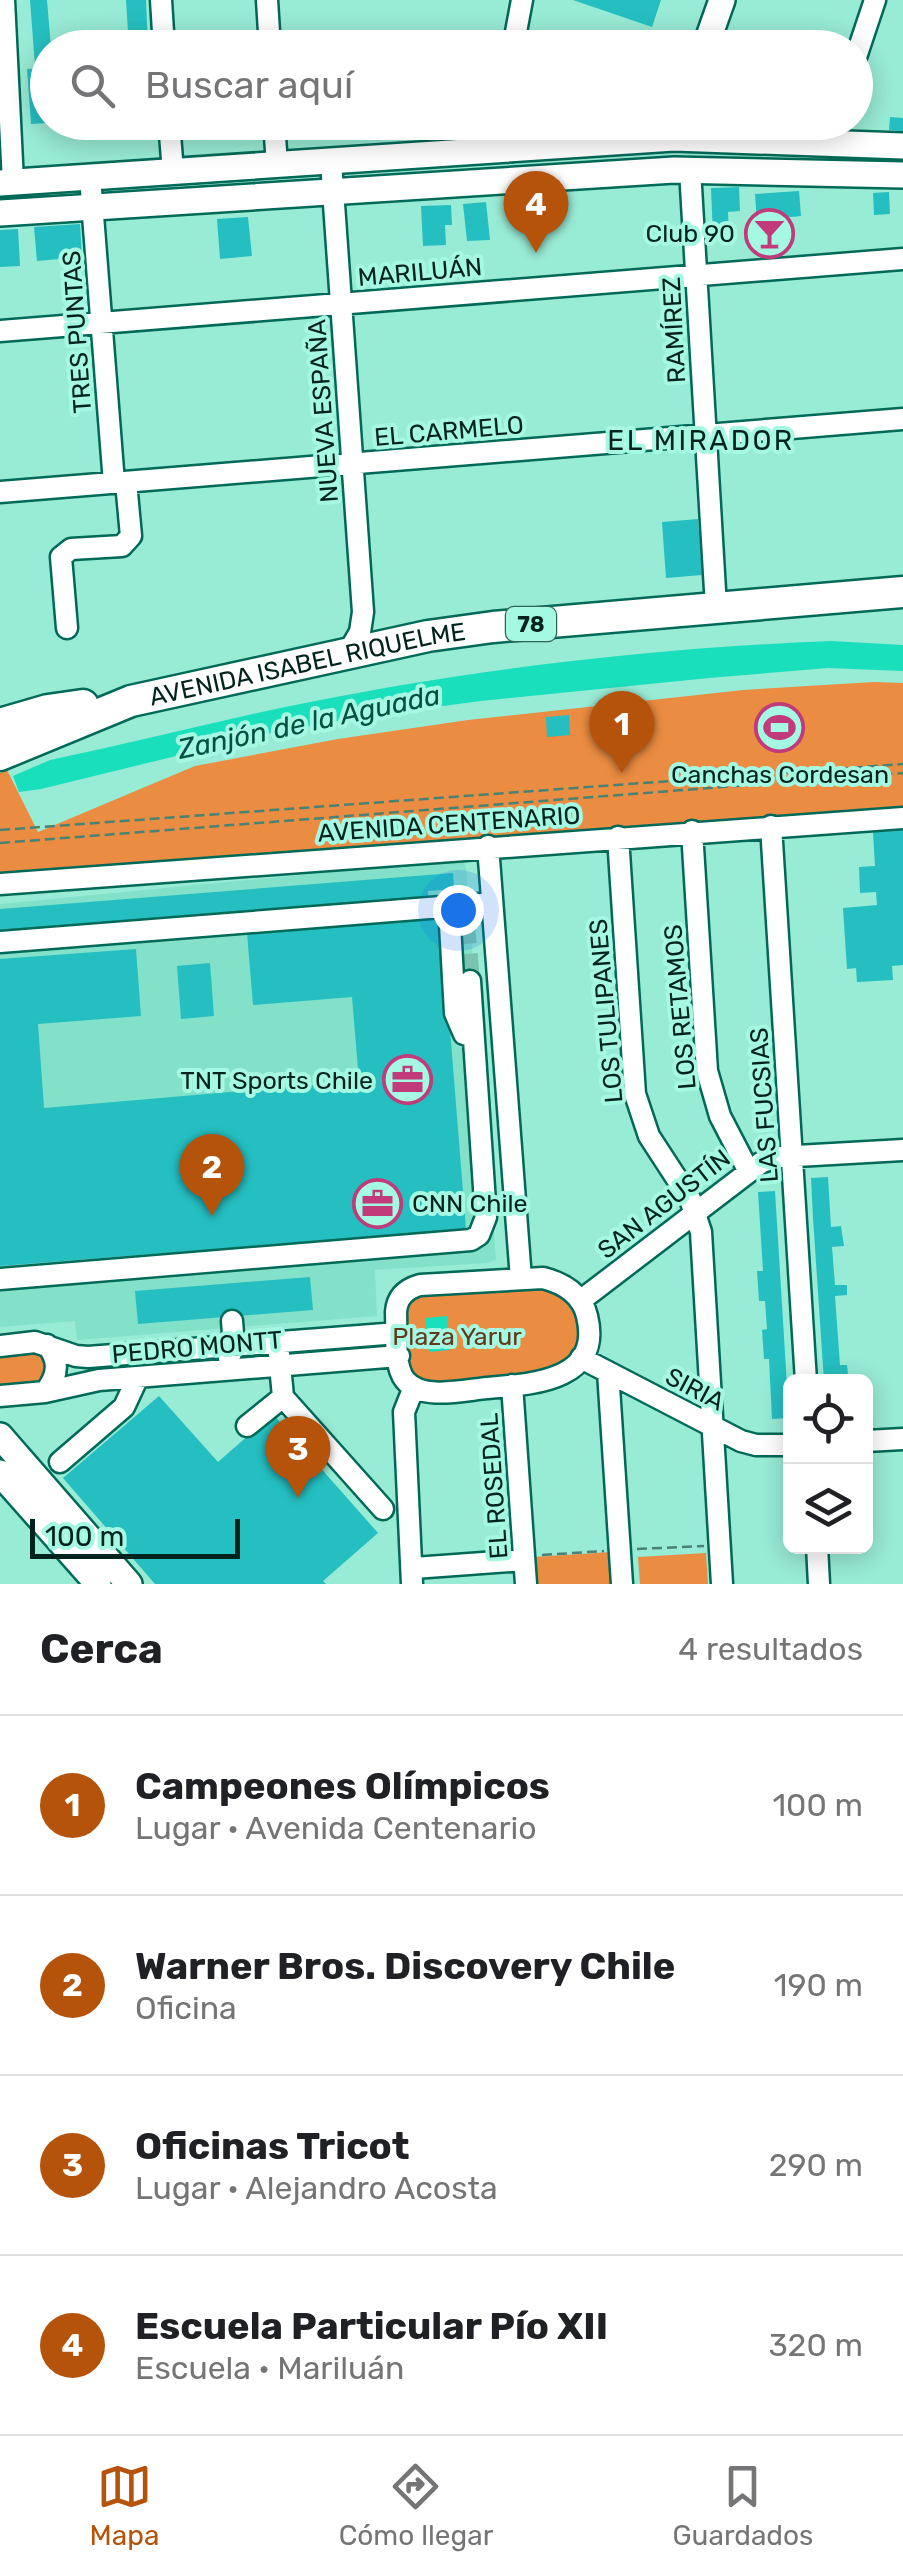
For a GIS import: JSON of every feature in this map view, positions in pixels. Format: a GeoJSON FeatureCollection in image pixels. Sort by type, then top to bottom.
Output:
{"type":"FeatureCollection","features":[{"type":"Feature","properties":{"kind":"highway","name":"AVENIDA ISABEL RIQUELME"},"geometry":{"type":"LineString","coordinates":[[0,724],[48,710],[131,701],[465,630],[903,592]]}},
{"type":"Feature","properties":{"kind":"highway","name":"AVENIDA ISABEL RIQUELME"},"geometry":{"type":"LineString","coordinates":[[0,755],[131,701]]}},
{"type":"Feature","properties":{"kind":"main road"},"geometry":{"type":"LineString","coordinates":[[712,30],[722,0]]}},
{"type":"Feature","properties":{"kind":"main road"},"geometry":{"type":"LineString","coordinates":[[7,182],[646,140]]}},
{"type":"Feature","properties":{"kind":"main road"},"geometry":{"type":"LineString","coordinates":[[690,170],[691,140]]}},
{"type":"Feature","properties":{"kind":"main road"},"geometry":{"type":"LineString","coordinates":[[808,172],[826,140]]}},
{"type":"Feature","properties":{"kind":"main road"},"geometry":{"type":"LineString","coordinates":[[858,140],[903,146]]}},
{"type":"Feature","properties":{"kind":"main road"},"geometry":{"type":"LineString","coordinates":[[637,142],[638,173]]}},
{"type":"Feature","properties":{"kind":"main road"},"geometry":{"type":"LineString","coordinates":[[512,150],[514,181]]}},
{"type":"Feature","properties":{"kind":"main road"},"geometry":{"type":"LineString","coordinates":[[275,166],[290,195]]}},
{"type":"Feature","properties":{"kind":"main road"},"geometry":{"type":"LineString","coordinates":[[263,196],[275,166]]}},
{"type":"Feature","properties":{"kind":"main road"},"geometry":{"type":"LineString","coordinates":[[228,168],[220,182],[230,198]]}},
{"type":"Feature","properties":{"kind":"main road"},"geometry":{"type":"LineString","coordinates":[[0,213],[690,170],[903,176]]}},
{"type":"Feature","properties":{"kind":"main road"},"geometry":{"type":"LineString","coordinates":[[185,171],[208,183],[201,200]]}},
{"type":"Feature","properties":{"kind":"main road"},"geometry":{"type":"LineString","coordinates":[[0,1436],[129,1584]]}},
{"type":"Feature","properties":{"kind":"main road"},"geometry":{"type":"LineString","coordinates":[[0,1472],[98,1584]]}},
{"type":"Feature","properties":{"kind":"street"},"geometry":{"type":"LineString","coordinates":[[4,0],[7,182]]}},
{"type":"Feature","properties":{"kind":"street"},"geometry":{"type":"LineString","coordinates":[[161,0],[163,30]]}},
{"type":"Feature","properties":{"kind":"street"},"geometry":{"type":"LineString","coordinates":[[267,0],[269,30]]}},
{"type":"Feature","properties":{"kind":"street"},"geometry":{"type":"LineString","coordinates":[[517,30],[522,0]]}},
{"type":"Feature","properties":{"kind":"street"},"geometry":{"type":"LineString","coordinates":[[865,30],[875,0]]}},
{"type":"Feature","properties":{"kind":"street"},"geometry":{"type":"LineString","coordinates":[[176,140],[185,171]]}},
{"type":"Feature","properties":{"kind":"street"},"geometry":{"type":"LineString","coordinates":[[274,140],[275,166]]}},
{"type":"Feature","properties":{"kind":"street"},"geometry":{"type":"LineString","coordinates":[[511,140],[512,150]]}},
{"type":"Feature","properties":{"kind":"street","name":"NUEVA ESPAÑA"},"geometry":{"type":"LineString","coordinates":[[331,162],[363,612],[360,632],[348,652]]}},
{"type":"Feature","properties":{"kind":"street","name":"RAMÍREZ"},"geometry":{"type":"LineString","coordinates":[[690,170],[716,607]]}},
{"type":"Feature","properties":{"kind":"street","name":"TRES PUNTAS"},"geometry":{"type":"LineString","coordinates":[[66,628],[61,557],[71,550],[122,546],[131,536],[120,482],[90,177]]}},
{"type":"Feature","properties":{"kind":"street","name":"MARILUÁN"},"geometry":{"type":"LineString","coordinates":[[0,331],[903,259]]}},
{"type":"Feature","properties":{"kind":"street","name":"EL CARMELO"},"geometry":{"type":"LineString","coordinates":[[0,492],[903,419]]}},
{"type":"Feature","properties":{"kind":"street","name":"AVENIDA CENTENARIO"},"geometry":{"type":"LineString","coordinates":[[0,884],[903,818]]}},
{"type":"Feature","properties":{"kind":"street","name":"LAS FUCSIAS"},"geometry":{"type":"LineString","coordinates":[[771,826],[806,1374]]}},
{"type":"Feature","properties":{"kind":"street","name":"LOS RETAMOS"},"geometry":{"type":"LineString","coordinates":[[692,832],[706,1071],[720,1116],[748,1170]]}},
{"type":"Feature","properties":{"kind":"street","name":"LOS TULIPANES"},"geometry":{"type":"LineString","coordinates":[[618,837],[634,1094],[649,1136],[696,1210],[700,1232],[722,1584]]}},
{"type":"Feature","properties":{"kind":"street"},"geometry":{"type":"LineString","coordinates":[[488,846],[521,1279]]}},
{"type":"Feature","properties":{"kind":"street"},"geometry":{"type":"LineString","coordinates":[[0,942],[492,903]]}},
{"type":"Feature","properties":{"kind":"street"},"geometry":{"type":"LineString","coordinates":[[449,907],[455,1014],[464,1034],[474,1037]]}},
{"type":"Feature","properties":{"kind":"street"},"geometry":{"type":"LineString","coordinates":[[0,1278],[472,1240],[479,1235],[486,1217],[470,981]]}},
{"type":"Feature","properties":{"kind":"street","name":"SAN AGUSTÍN"},"geometry":{"type":"LineString","coordinates":[[580,1301],[748,1170],[769,1159],[903,1150]]}},
{"type":"Feature","properties":{"kind":"street"},"geometry":{"type":"LineString","coordinates":[[521,1279],[554,1281],[580,1301],[589,1330],[581,1358],[557,1378],[543,1383],[434,1392],[404,1380],[396,1304],[412,1287],[521,1279]]}},
{"type":"Feature","properties":{"kind":"street"},"geometry":{"type":"LineString","coordinates":[[218,1370],[228,1361],[234,1346],[232,1321]]}},
{"type":"Feature","properties":{"kind":"street","name":"PEDRO MONTT"},"geometry":{"type":"LineString","coordinates":[[0,1346],[36,1342],[82,1357],[398,1333]]}},
{"type":"Feature","properties":{"kind":"street"},"geometry":{"type":"LineString","coordinates":[[277,1342],[283,1397],[383,1509]]}},
{"type":"Feature","properties":{"kind":"street"},"geometry":{"type":"LineString","coordinates":[[45,1392],[56,1369],[47,1345]]}},
{"type":"Feature","properties":{"kind":"street","name":"PEDRO MONTT"},"geometry":{"type":"LineString","coordinates":[[0,1396],[138,1377],[400,1356]]}},
{"type":"Feature","properties":{"kind":"street","name":"SIRIA"},"geometry":{"type":"LineString","coordinates":[[581,1358],[748,1444],[783,1445]]}},
{"type":"Feature","properties":{"kind":"street"},"geometry":{"type":"LineString","coordinates":[[608,1372],[622,1584]]}},
{"type":"Feature","properties":{"kind":"street"},"geometry":{"type":"LineString","coordinates":[[60,1462],[124,1407],[138,1377]]}},
{"type":"Feature","properties":{"kind":"street","name":"EL ROSEDAL"},"geometry":{"type":"LineString","coordinates":[[512,1385],[526,1584]]}},
{"type":"Feature","properties":{"kind":"street"},"geometry":{"type":"LineString","coordinates":[[414,1387],[404,1412],[413,1576],[524,1560]]}},
{"type":"Feature","properties":{"kind":"street"},"geometry":{"type":"LineString","coordinates":[[247,1426],[283,1397]]}},
{"type":"Feature","properties":{"kind":"street"},"geometry":{"type":"LineString","coordinates":[[873,1440],[903,1438]]}},
{"type":"Feature","properties":{"kind":"street"},"geometry":{"type":"LineString","coordinates":[[817,1554],[819,1584]]}},
{"type":"Feature","properties":{"kind":"path"},"geometry":{"type":"LineString","coordinates":[[0,830],[903,764]]}},
{"type":"Feature","properties":{"kind":"path"},"geometry":{"type":"LineString","coordinates":[[0,842],[903,773]]}},
{"type":"Feature","properties":{"kind":"shaded area"},"geometry":{"type":"Polygon","coordinates":[[[464,862],[466,869],[496,1260],[375,1270],[377,1316],[77,1340],[75,1321],[0,1327],[0,904],[464,862]]]}},
{"type":"Feature","properties":{"kind":"green space"},"geometry":{"type":"Polygon","coordinates":[[[903,683],[903,808],[0,874],[0,773],[7,770],[38,832],[195,766],[338,739],[468,720],[743,690],[903,683]]]}},
{"type":"Feature","properties":{"kind":"green space","name":"Plaza Yarur"},"geometry":{"type":"Polygon","coordinates":[[[546,1285],[574,1305],[579,1324],[572,1358],[544,1374],[435,1384],[410,1373],[405,1358],[404,1313],[414,1296],[426,1291],[546,1285]]]}},
{"type":"Feature","properties":{"kind":"green space"},"geometry":{"type":"Polygon","coordinates":[[[38,1347],[50,1358],[41,1384],[0,1389],[0,1351],[38,1347]]]}},
{"type":"Feature","properties":{"kind":"green space"},"geometry":{"type":"Polygon","coordinates":[[[612,1552],[614,1584],[535,1584],[533,1557],[612,1552]]]}},
{"type":"Feature","properties":{"kind":"green space"},"geometry":{"type":"Polygon","coordinates":[[[706,1553],[708,1584],[640,1584],[638,1557],[706,1553]]]}},
{"type":"Feature","properties":{"kind":"water","name":"Zanjón de la Aguada"},"geometry":{"type":"Polygon","coordinates":[[[831,641],[903,645],[903,671],[828,668],[481,701],[266,734],[41,789],[19,792],[13,776],[50,760],[295,705],[428,681],[629,655],[831,641]]]}},
{"type":"Feature","properties":{"kind":"water"},"geometry":{"type":"Polygon","coordinates":[[[447,1316],[449,1350],[429,1352],[425,1318],[447,1316]]]}},
{"type":"Feature","properties":{"kind":"building"},"geometry":{"type":"Polygon","coordinates":[[[30,0],[47,0],[50,30],[32,30],[30,0]]]}},
{"type":"Feature","properties":{"kind":"building"},"geometry":{"type":"Polygon","coordinates":[[[126,0],[146,0],[147,30],[128,30],[126,0]]]}},
{"type":"Feature","properties":{"kind":"building"},"geometry":{"type":"Polygon","coordinates":[[[573,0],[661,0],[652,27],[573,0]]]}},
{"type":"Feature","properties":{"kind":"building"},"geometry":{"type":"Polygon","coordinates":[[[890,117],[903,118],[903,131],[889,130],[890,117]]]}},
{"type":"Feature","properties":{"kind":"building"},"geometry":{"type":"Polygon","coordinates":[[[739,187],[740,211],[728,212],[729,236],[713,237],[711,188],[739,187]]]}},
{"type":"Feature","properties":{"kind":"building","name":"Club 90"},"geometry":{"type":"Polygon","coordinates":[[[799,191],[801,216],[781,218],[783,249],[759,251],[755,194],[799,191]]]}},
{"type":"Feature","properties":{"kind":"building"},"geometry":{"type":"Polygon","coordinates":[[[889,192],[890,214],[874,215],[873,193],[889,192]]]}},
{"type":"Feature","properties":{"kind":"building"},"geometry":{"type":"Polygon","coordinates":[[[486,202],[490,240],[467,241],[463,204],[486,202]]]}},
{"type":"Feature","properties":{"kind":"building"},"geometry":{"type":"Polygon","coordinates":[[[451,205],[452,225],[445,225],[446,245],[423,246],[421,206],[451,205]]]}},
{"type":"Feature","properties":{"kind":"building"},"geometry":{"type":"Polygon","coordinates":[[[248,217],[252,256],[220,259],[217,219],[248,217]]]}},
{"type":"Feature","properties":{"kind":"building"},"geometry":{"type":"Polygon","coordinates":[[[80,224],[82,257],[37,261],[34,227],[80,224]]]}},
{"type":"Feature","properties":{"kind":"building"},"geometry":{"type":"Polygon","coordinates":[[[18,229],[20,266],[0,267],[0,230],[18,229]]]}},
{"type":"Feature","properties":{"kind":"building"},"geometry":{"type":"Polygon","coordinates":[[[698,519],[702,575],[666,578],[662,522],[698,519]]]}},
{"type":"Feature","properties":{"kind":"building"},"geometry":{"type":"Polygon","coordinates":[[[569,715],[570,735],[547,737],[546,717],[569,715]]]}},
{"type":"Feature","properties":{"kind":"building"},"geometry":{"type":"Polygon","coordinates":[[[903,830],[903,965],[892,966],[893,980],[857,982],[856,968],[847,969],[843,908],[877,905],[876,892],[860,893],[859,867],[875,866],[873,832],[903,830]]]}},
{"type":"Feature","properties":{"kind":"building"},"geometry":{"type":"Polygon","coordinates":[[[453,873],[454,889],[428,891],[429,906],[0,937],[0,909],[453,873]]]}},
{"type":"Feature","properties":{"kind":"building"},"geometry":{"type":"Polygon","coordinates":[[[441,917],[466,1229],[0,1266],[0,959],[136,949],[141,1016],[38,1024],[44,1108],[359,1081],[352,997],[253,1005],[247,933],[441,917]]]}},
{"type":"Feature","properties":{"kind":"building"},"geometry":{"type":"Polygon","coordinates":[[[210,963],[214,1016],[181,1019],[177,966],[210,963]]]}},
{"type":"Feature","properties":{"kind":"building"},"geometry":{"type":"Polygon","coordinates":[[[828,1177],[831,1227],[841,1226],[844,1246],[832,1247],[835,1285],[847,1285],[847,1295],[835,1296],[840,1365],[847,1365],[848,1374],[824,1374],[811,1178],[828,1177]]]}},
{"type":"Feature","properties":{"kind":"building"},"geometry":{"type":"Polygon","coordinates":[[[775,1191],[786,1374],[783,1374],[783,1418],[772,1419],[769,1359],[764,1359],[762,1330],[767,1329],[765,1301],[759,1301],[757,1271],[763,1271],[758,1192],[775,1191]]]}},
{"type":"Feature","properties":{"kind":"building"},"geometry":{"type":"Polygon","coordinates":[[[310,1277],[313,1310],[138,1324],[135,1291],[310,1277]]]}},
{"type":"Feature","properties":{"kind":"building"},"geometry":{"type":"Polygon","coordinates":[[[159,1396],[218,1462],[273,1414],[378,1533],[323,1581],[326,1584],[155,1584],[63,1478],[159,1396]]]}},
{"type":"Feature","properties":{"kind":"tunnel"},"geometry":{"type":"LineString","coordinates":[[465,924],[470,981]]}},
{"type":"Feature","properties":{"kind":"place","name":"Club 90"},"geometry":{"type":"Point","coordinates":[770,233]}},
{"type":"Feature","properties":{"kind":"place","name":"Escuela Particular Pío XII"},"geometry":{"type":"Point","coordinates":[536,253]}},
{"type":"Feature","properties":{"kind":"place","name":"Canchas Cordesan"},"geometry":{"type":"Point","coordinates":[780,728]}},
{"type":"Feature","properties":{"kind":"place","name":"Campeones Olímpicos"},"geometry":{"type":"Point","coordinates":[622,773]}},
{"type":"Feature","properties":{"kind":"place","name":"TNT Sports Chile"},"geometry":{"type":"Point","coordinates":[408,1080]}},
{"type":"Feature","properties":{"kind":"place","name":"CNN Chile"},"geometry":{"type":"Point","coordinates":[377,1203]}},
{"type":"Feature","properties":{"kind":"place","name":"Warner Bros. Discovery Chile"},"geometry":{"type":"Point","coordinates":[212,1216]}},
{"type":"Feature","properties":{"kind":"place","name":"Oficinas Tricot"},"geometry":{"type":"Point","coordinates":[298,1498]}},
{"type":"Feature","properties":{"kind":"district","name":"EL MIRADOR"},"geometry":{"type":"Point","coordinates":[701,440]}}]}
